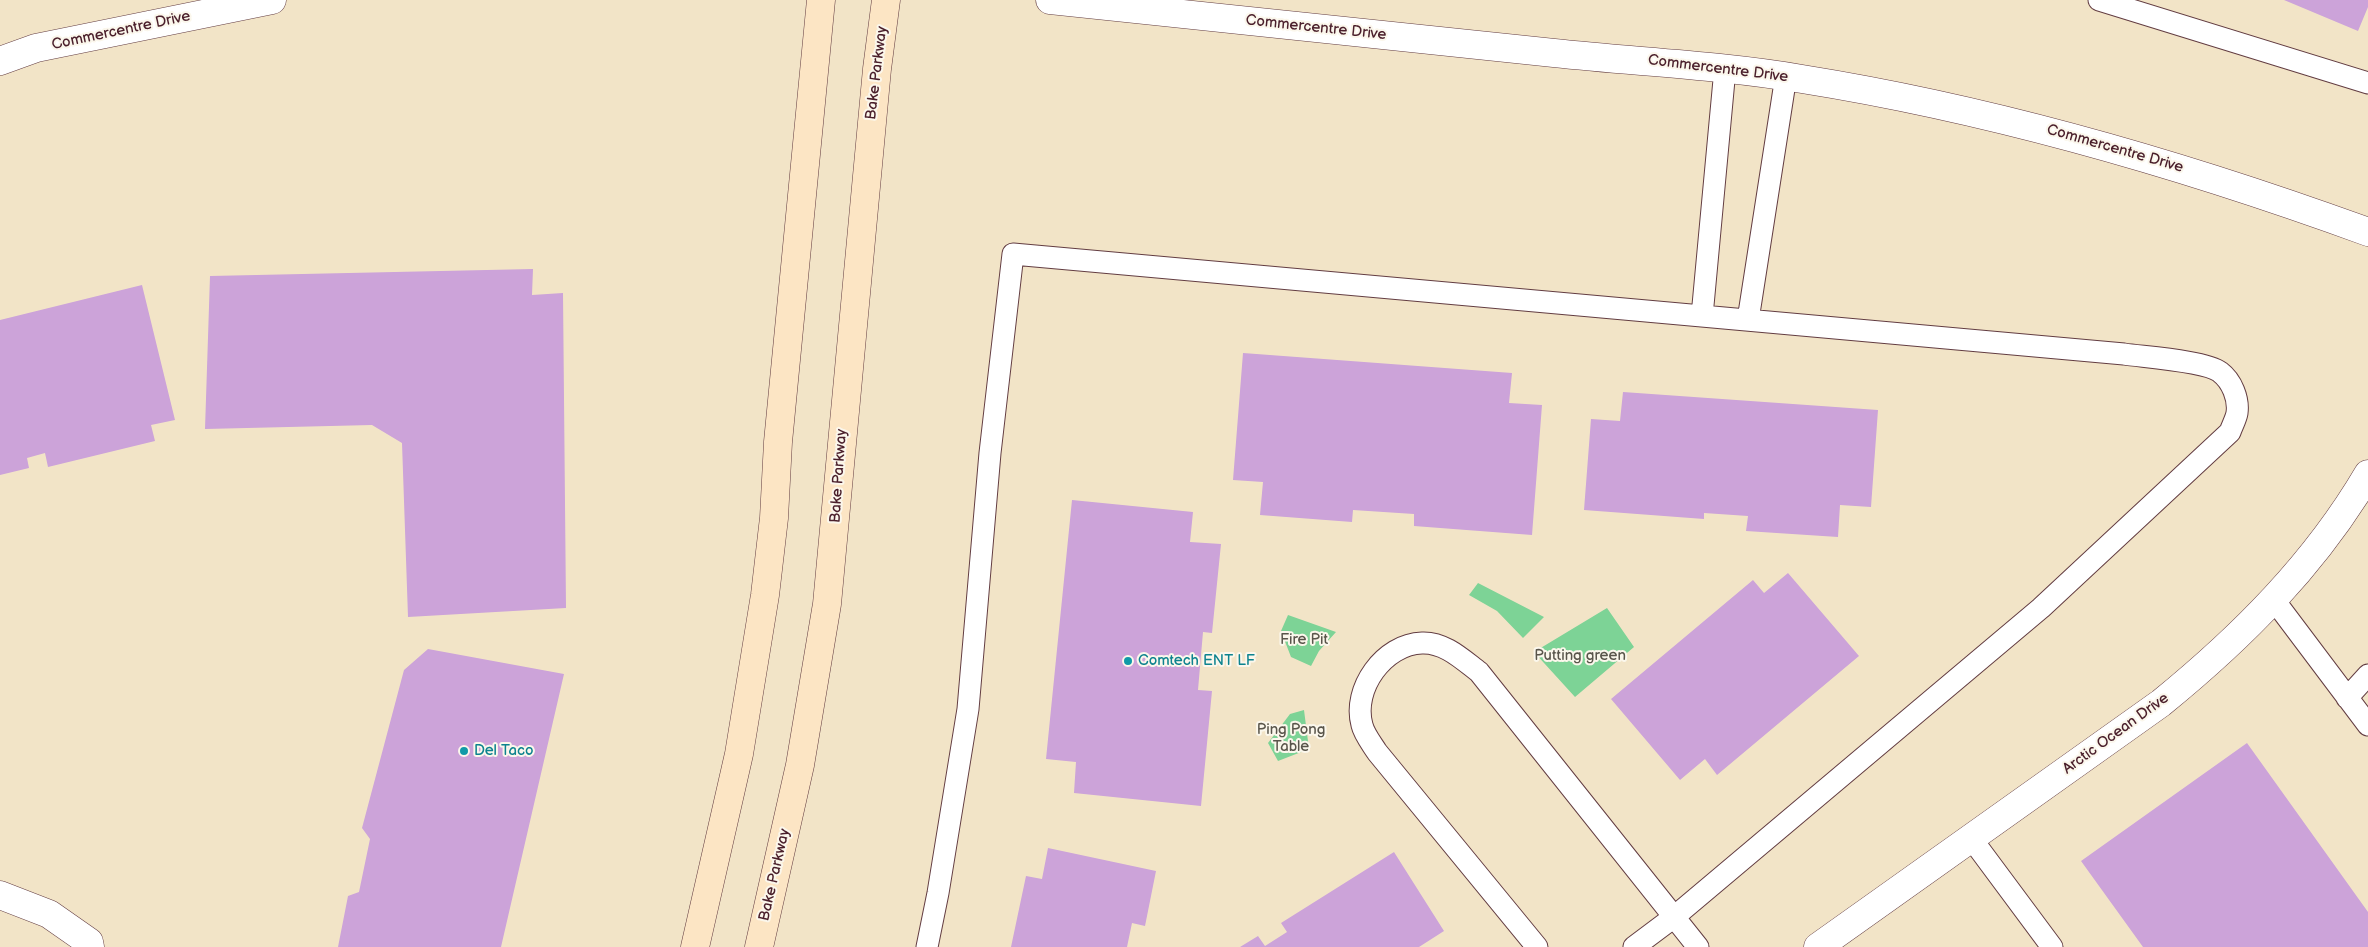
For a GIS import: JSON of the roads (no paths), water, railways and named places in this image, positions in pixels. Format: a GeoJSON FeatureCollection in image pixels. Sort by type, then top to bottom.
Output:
{"type":"FeatureCollection","features":[{"type":"Feature","properties":{"kind":"main road"},"geometry":{"type":"LineString","coordinates":[[694,947],[738,754],[765,595],[821,0]]}},
{"type":"Feature","properties":{"kind":"main road","name":"Bake Parkway"},"geometry":{"type":"LineString","coordinates":[[759,947],[800,765],[827,604],[876,69],[886,0]]}},
{"type":"Feature","properties":{"kind":"street","name":"Commercentre Drive"},"geometry":{"type":"LineString","coordinates":[[0,61],[36,48],[272,0]]}},
{"type":"Feature","properties":{"kind":"street","name":"Commercentre Drive"},"geometry":{"type":"LineString","coordinates":[[1050,0],[1786,76],[1882,93],[2028,125],[2194,171],[2368,232]]}},
{"type":"Feature","properties":{"kind":"street","name":"Arctic Ocean Drive"},"geometry":{"type":"LineString","coordinates":[[1818,947],[2161,703],[2213,661],[2274,600],[2322,542],[2353,499],[2368,474]]}},
{"type":"Feature","properties":{"kind":"street"},"geometry":{"type":"LineString","coordinates":[[0,895],[50,914],[89,945]]}},
{"type":"Feature","properties":{"kind":"lane"},"geometry":{"type":"LineString","coordinates":[[2099,0],[2368,83]]}},
{"type":"Feature","properties":{"kind":"lane"},"geometry":{"type":"LineString","coordinates":[[1702,316],[1726,69]]}},
{"type":"Feature","properties":{"kind":"lane"},"geometry":{"type":"LineString","coordinates":[[1748,320],[1786,76]]}},
{"type":"Feature","properties":{"kind":"lane"},"geometry":{"type":"LineString","coordinates":[[927,947],[938,893],[968,709],[990,453],[1013,254],[2124,354],[2205,366],[2219,371],[2230,384],[2237,398],[2237,414],[2230,432],[2041,608],[1674,917],[1634,947]]}},
{"type":"Feature","properties":{"kind":"lane"},"geometry":{"type":"LineString","coordinates":[[2274,600],[2368,726]]}},
{"type":"Feature","properties":{"kind":"lane"},"geometry":{"type":"LineString","coordinates":[[1537,947],[1377,752],[1362,726],[1360,702],[1368,679],[1384,659],[1404,648],[1423,642],[1452,651],[1479,672],[1698,947]]}},
{"type":"Feature","properties":{"kind":"lane"},"geometry":{"type":"LineString","coordinates":[[2347,698],[2368,675]]}},
{"type":"Feature","properties":{"kind":"lane"},"geometry":{"type":"LineString","coordinates":[[1971,838],[2052,947]]}},
{"type":"Feature","properties":{"kind":"place","name":"Comtech ENT LF"},"geometry":{"type":"Point","coordinates":[1128,661]}},
{"type":"Feature","properties":{"kind":"place","name":"Del Taco"},"geometry":{"type":"Point","coordinates":[464,751]}},
{"type":"Feature","properties":{"kind":"park label","name":"Fire Pit"},"geometry":{"type":"Point","coordinates":[1304,640]}},
{"type":"Feature","properties":{"kind":"park label","name":"Putting green"},"geometry":{"type":"Point","coordinates":[1580,656]}},
{"type":"Feature","properties":{"kind":"park label","name":"Ping Pong Table"},"geometry":{"type":"Point","coordinates":[1291,738]}}]}
